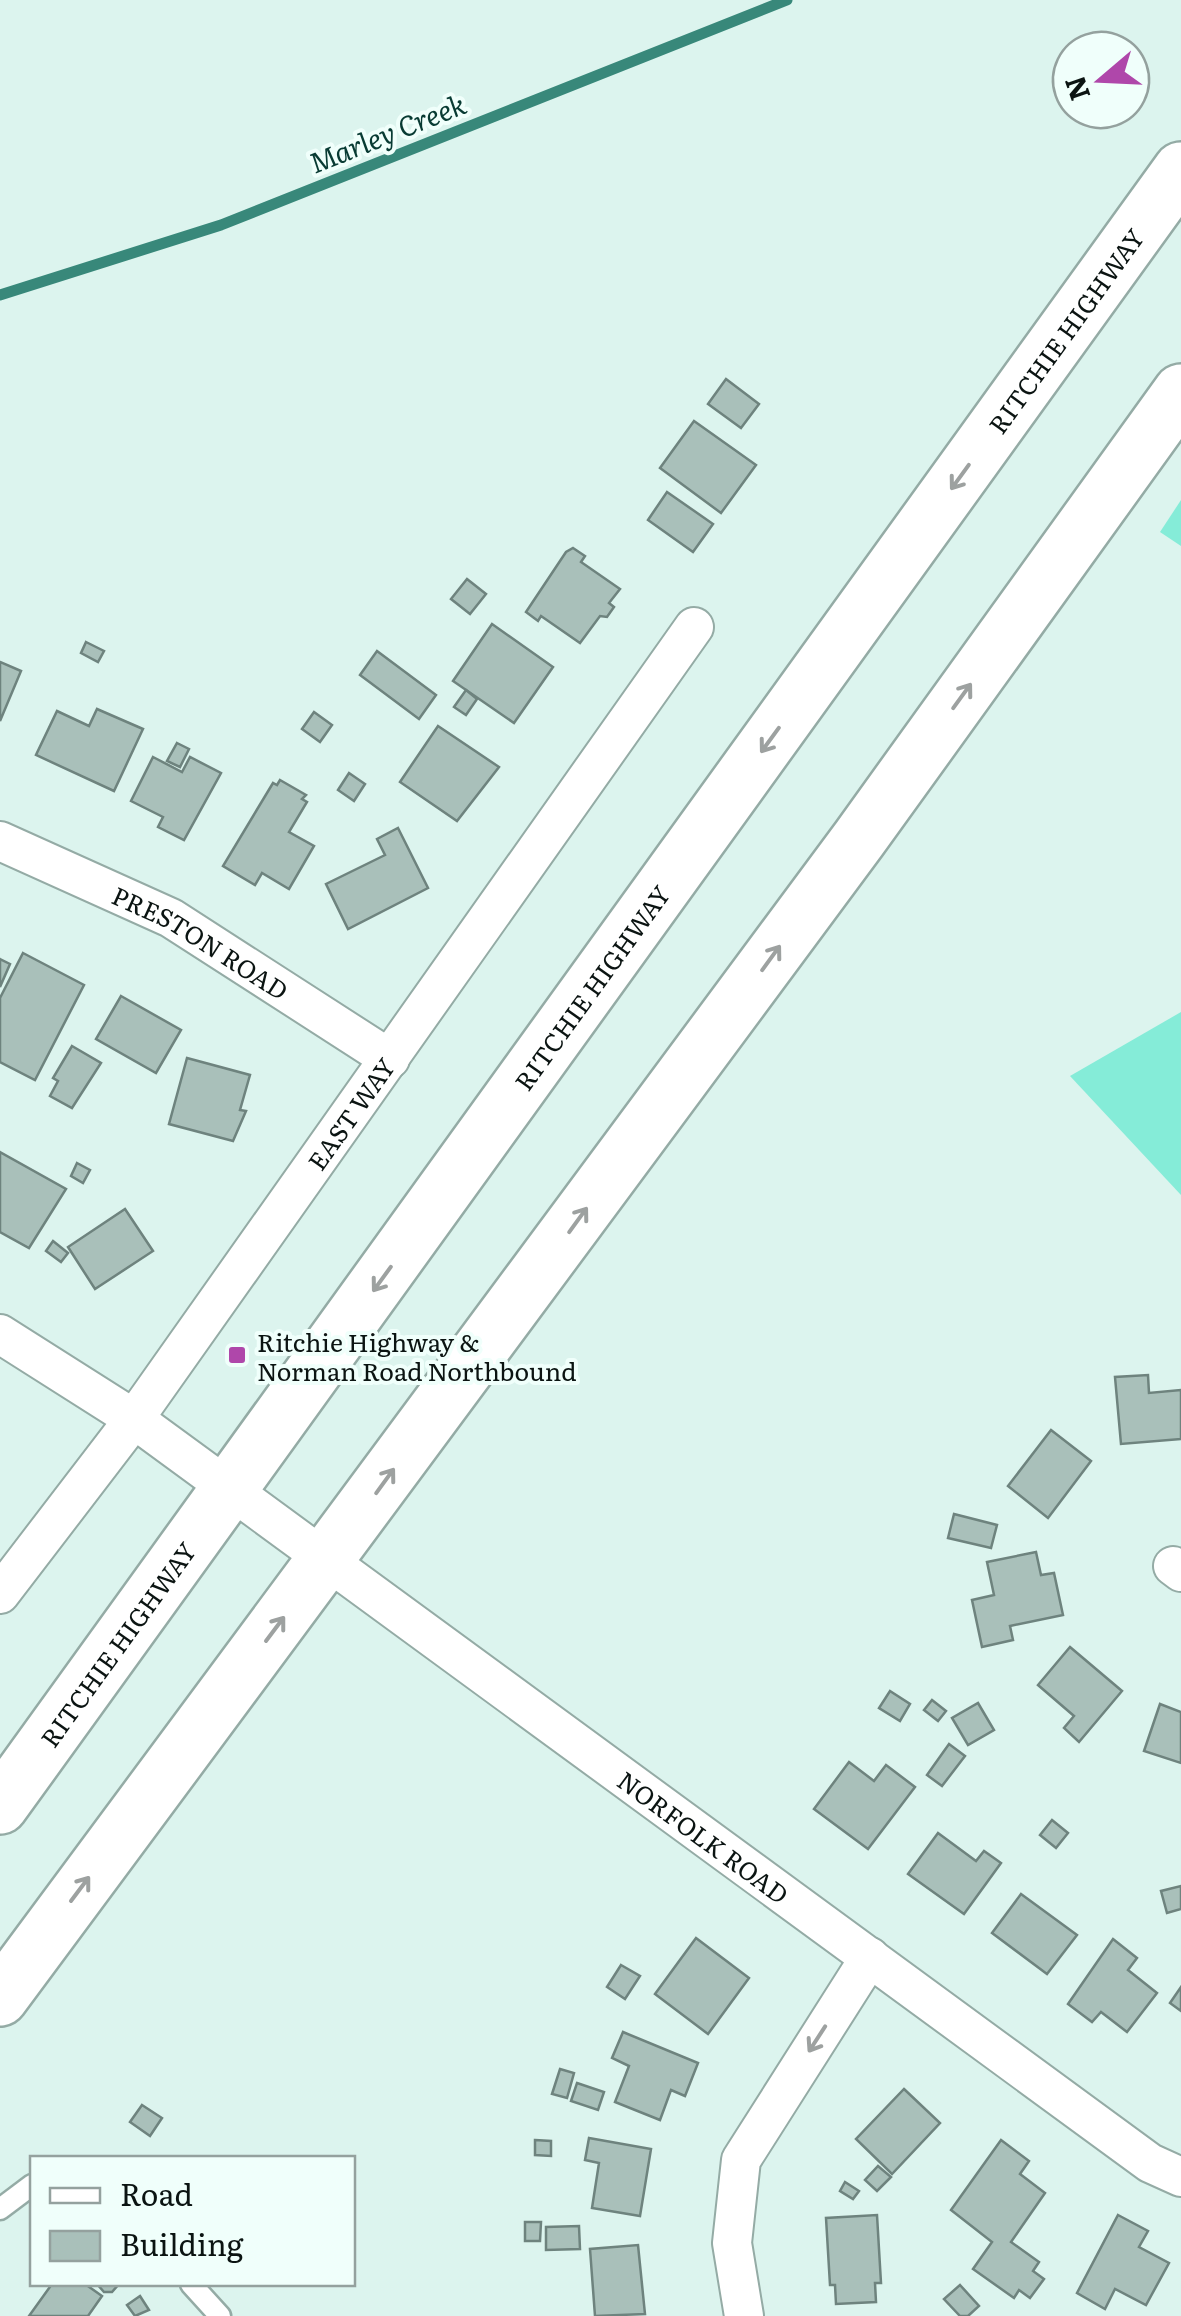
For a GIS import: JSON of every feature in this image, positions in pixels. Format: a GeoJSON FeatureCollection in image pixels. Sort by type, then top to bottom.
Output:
{"type":"FeatureCollection","features":[{"type":"Feature","properties":{"kind":"main road","name":"RITCHIE HIGHWAY"},"geometry":{"type":"LineString","coordinates":[[0,1806],[1181,170]]}},
{"type":"Feature","properties":{"kind":"main road"},"geometry":{"type":"LineString","coordinates":[[0,1998],[859,839],[1181,392]]}},
{"type":"Feature","properties":{"kind":"street","name":"EAST WAY"},"geometry":{"type":"LineString","coordinates":[[0,1594],[134,1419],[694,627]]}},
{"type":"Feature","properties":{"kind":"street","name":"PRESTON ROAD"},"geometry":{"type":"LineString","coordinates":[[0,841],[171,918],[390,1058]]}},
{"type":"Feature","properties":{"kind":"street","name":"NORFOLK ROAD"},"geometry":{"type":"LineString","coordinates":[[0,1334],[134,1419],[1150,2164],[1181,2177]]}},
{"type":"Feature","properties":{"kind":"street"},"geometry":{"type":"LineString","coordinates":[[744,2316],[732,2243],[742,2160],[870,1957]]}},
{"type":"Feature","properties":{"kind":"lane"},"geometry":{"type":"LineString","coordinates":[[0,2209],[30,2186]]}},
{"type":"Feature","properties":{"kind":"lane"},"geometry":{"type":"LineString","coordinates":[[193,2286],[220,2316]]}},
{"type":"Feature","properties":{"kind":"green space"},"geometry":{"type":"Polygon","coordinates":[[[1181,500],[1181,546],[1160,532],[1181,500]]]}},
{"type":"Feature","properties":{"kind":"green space"},"geometry":{"type":"Polygon","coordinates":[[[1181,1012],[1181,1195],[1070,1076],[1181,1012]]]}},
{"type":"Feature","properties":{"kind":"building"},"geometry":{"type":"Polygon","coordinates":[[[726,379],[759,404],[741,428],[708,404],[726,379]]]}},
{"type":"Feature","properties":{"kind":"building"},"geometry":{"type":"Polygon","coordinates":[[[694,421],[756,465],[721,513],[660,468],[694,421]]]}},
{"type":"Feature","properties":{"kind":"building"},"geometry":{"type":"Polygon","coordinates":[[[667,492],[713,524],[693,552],[648,520],[667,492]]]}},
{"type":"Feature","properties":{"kind":"building"},"geometry":{"type":"Polygon","coordinates":[[[573,548],[585,556],[581,562],[620,589],[609,603],[614,607],[607,617],[600,616],[580,643],[541,616],[538,621],[526,612],[566,552],[573,548]]]}},
{"type":"Feature","properties":{"kind":"building"},"geometry":{"type":"Polygon","coordinates":[[[467,579],[486,594],[470,614],[451,599],[467,579]]]}},
{"type":"Feature","properties":{"kind":"building"},"geometry":{"type":"Polygon","coordinates":[[[492,624],[553,667],[514,723],[453,681],[492,624]]]}},
{"type":"Feature","properties":{"kind":"building"},"geometry":{"type":"Polygon","coordinates":[[[86,642],[104,651],[98,662],[81,653],[86,642]]]}},
{"type":"Feature","properties":{"kind":"building"},"geometry":{"type":"Polygon","coordinates":[[[377,651],[436,695],[419,719],[360,675],[377,651]]]}},
{"type":"Feature","properties":{"kind":"building"},"geometry":{"type":"Polygon","coordinates":[[[0,662],[21,671],[0,721],[0,662]]]}},
{"type":"Feature","properties":{"kind":"building"},"geometry":{"type":"Polygon","coordinates":[[[466,690],[477,699],[466,715],[454,707],[466,690]]]}},
{"type":"Feature","properties":{"kind":"building"},"geometry":{"type":"Polygon","coordinates":[[[97,709],[143,729],[114,791],[36,755],[57,711],[89,726],[97,709]]]}},
{"type":"Feature","properties":{"kind":"building"},"geometry":{"type":"Polygon","coordinates":[[[314,712],[332,725],[320,742],[302,729],[314,712]]]}},
{"type":"Feature","properties":{"kind":"building"},"geometry":{"type":"Polygon","coordinates":[[[438,726],[499,767],[457,821],[400,782],[438,726]]]}},
{"type":"Feature","properties":{"kind":"building"},"geometry":{"type":"Polygon","coordinates":[[[177,743],[189,749],[180,767],[167,761],[177,743]]]}},
{"type":"Feature","properties":{"kind":"building"},"geometry":{"type":"Polygon","coordinates":[[[153,757],[182,772],[190,757],[221,773],[184,840],[158,827],[163,817],[131,801],[153,757]]]}},
{"type":"Feature","properties":{"kind":"building"},"geometry":{"type":"Polygon","coordinates":[[[349,773],[365,784],[354,801],[338,790],[349,773]]]}},
{"type":"Feature","properties":{"kind":"building"},"geometry":{"type":"Polygon","coordinates":[[[280,780],[306,795],[302,799],[307,802],[289,832],[314,846],[289,889],[262,873],[255,885],[223,866],[273,783],[277,785],[280,780]]]}},
{"type":"Feature","properties":{"kind":"building"},"geometry":{"type":"Polygon","coordinates":[[[398,828],[428,888],[348,929],[326,884],[385,855],[377,839],[398,828]]]}},
{"type":"Feature","properties":{"kind":"building"},"geometry":{"type":"Polygon","coordinates":[[[23,953],[84,985],[35,1080],[0,1062],[0,998],[23,953]]]}},
{"type":"Feature","properties":{"kind":"building"},"geometry":{"type":"Polygon","coordinates":[[[0,959],[10,964],[0,987],[0,959]]]}},
{"type":"Feature","properties":{"kind":"building"},"geometry":{"type":"Polygon","coordinates":[[[121,996],[181,1030],[156,1073],[96,1039],[121,996]]]}},
{"type":"Feature","properties":{"kind":"building"},"geometry":{"type":"Polygon","coordinates":[[[72,1046],[101,1063],[72,1108],[50,1096],[58,1081],[53,1078],[72,1046]]]}},
{"type":"Feature","properties":{"kind":"building"},"geometry":{"type":"Polygon","coordinates":[[[187,1058],[250,1075],[240,1110],[246,1111],[233,1141],[169,1124],[187,1058]]]}},
{"type":"Feature","properties":{"kind":"building"},"geometry":{"type":"Polygon","coordinates":[[[0,1152],[66,1189],[29,1248],[0,1232],[0,1152]]]}},
{"type":"Feature","properties":{"kind":"building"},"geometry":{"type":"Polygon","coordinates":[[[77,1163],[90,1170],[83,1183],[71,1176],[77,1163]]]}},
{"type":"Feature","properties":{"kind":"building"},"geometry":{"type":"Polygon","coordinates":[[[125,1209],[153,1251],[95,1289],[68,1247],[125,1209]]]}},
{"type":"Feature","properties":{"kind":"building"},"geometry":{"type":"Polygon","coordinates":[[[53,1241],[68,1253],[61,1262],[46,1251],[53,1241]]]}},
{"type":"Feature","properties":{"kind":"building"},"geometry":{"type":"Polygon","coordinates":[[[1148,1375],[1149,1393],[1181,1390],[1181,1439],[1121,1444],[1115,1377],[1148,1375]]]}},
{"type":"Feature","properties":{"kind":"building"},"geometry":{"type":"Polygon","coordinates":[[[1051,1430],[1091,1461],[1048,1518],[1008,1486],[1051,1430]]]}},
{"type":"Feature","properties":{"kind":"building"},"geometry":{"type":"Polygon","coordinates":[[[954,1514],[997,1525],[991,1548],[948,1538],[954,1514]]]}},
{"type":"Feature","properties":{"kind":"building"},"geometry":{"type":"Polygon","coordinates":[[[1036,1552],[1041,1575],[1054,1573],[1063,1615],[1010,1626],[1013,1640],[982,1647],[972,1600],[994,1595],[987,1562],[1036,1552]]]}},
{"type":"Feature","properties":{"kind":"building"},"geometry":{"type":"Polygon","coordinates":[[[1070,1647],[1122,1691],[1079,1742],[1064,1728],[1074,1716],[1038,1685],[1070,1647]]]}},
{"type":"Feature","properties":{"kind":"building"},"geometry":{"type":"Polygon","coordinates":[[[890,1691],[910,1704],[900,1721],[879,1708],[890,1691]]]}},
{"type":"Feature","properties":{"kind":"building"},"geometry":{"type":"Polygon","coordinates":[[[932,1700],[946,1711],[938,1721],[924,1710],[932,1700]]]}},
{"type":"Feature","properties":{"kind":"building"},"geometry":{"type":"Polygon","coordinates":[[[978,1703],[994,1730],[968,1745],[952,1718],[978,1703]]]}},
{"type":"Feature","properties":{"kind":"building"},"geometry":{"type":"Polygon","coordinates":[[[1160,1704],[1181,1712],[1181,1763],[1144,1751],[1160,1704]]]}},
{"type":"Feature","properties":{"kind":"building"},"geometry":{"type":"Polygon","coordinates":[[[949,1744],[965,1756],[942,1786],[927,1775],[949,1744]]]}},
{"type":"Feature","properties":{"kind":"building"},"geometry":{"type":"Polygon","coordinates":[[[849,1762],[874,1781],[886,1765],[915,1787],[868,1849],[814,1809],[849,1762]]]}},
{"type":"Feature","properties":{"kind":"building"},"geometry":{"type":"Polygon","coordinates":[[[1052,1820],[1068,1833],[1056,1848],[1040,1835],[1052,1820]]]}},
{"type":"Feature","properties":{"kind":"building"},"geometry":{"type":"Polygon","coordinates":[[[938,1833],[976,1861],[984,1851],[1001,1863],[964,1914],[908,1874],[938,1833]]]}},
{"type":"Feature","properties":{"kind":"building"},"geometry":{"type":"Polygon","coordinates":[[[1181,1886],[1181,1909],[1167,1913],[1161,1891],[1181,1886]]]}},
{"type":"Feature","properties":{"kind":"building"},"geometry":{"type":"Polygon","coordinates":[[[1021,1894],[1077,1935],[1047,1974],[992,1933],[1021,1894]]]}},
{"type":"Feature","properties":{"kind":"building"},"geometry":{"type":"Polygon","coordinates":[[[696,1938],[749,1978],[708,2034],[655,1994],[696,1938]]]}},
{"type":"Feature","properties":{"kind":"building"},"geometry":{"type":"Polygon","coordinates":[[[1113,1939],[1137,1958],[1128,1970],[1157,1993],[1127,2032],[1101,2012],[1092,2022],[1068,2004],[1113,1939]]]}},
{"type":"Feature","properties":{"kind":"building"},"geometry":{"type":"Polygon","coordinates":[[[621,1965],[640,1976],[625,1999],[607,1987],[621,1965]]]}},
{"type":"Feature","properties":{"kind":"building"},"geometry":{"type":"Polygon","coordinates":[[[1181,1987],[1181,2011],[1170,2003],[1181,1987]]]}},
{"type":"Feature","properties":{"kind":"building"},"geometry":{"type":"Polygon","coordinates":[[[623,2032],[698,2063],[685,2096],[671,2090],[660,2120],[615,2102],[629,2066],[612,2058],[623,2032]]]}},
{"type":"Feature","properties":{"kind":"building"},"geometry":{"type":"Polygon","coordinates":[[[560,2069],[574,2073],[567,2098],[552,2094],[560,2069]]]}},
{"type":"Feature","properties":{"kind":"building"},"geometry":{"type":"Polygon","coordinates":[[[577,2083],[604,2092],[598,2110],[571,2101],[577,2083]]]}},
{"type":"Feature","properties":{"kind":"building"},"geometry":{"type":"Polygon","coordinates":[[[904,2089],[940,2123],[892,2174],[856,2139],[904,2089]]]}},
{"type":"Feature","properties":{"kind":"building"},"geometry":{"type":"Polygon","coordinates":[[[142,2105],[162,2118],[150,2136],[130,2122],[142,2105]]]}},
{"type":"Feature","properties":{"kind":"building"},"geometry":{"type":"Polygon","coordinates":[[[589,2138],[651,2149],[640,2216],[592,2208],[599,2163],[585,2160],[589,2138]]]}},
{"type":"Feature","properties":{"kind":"building"},"geometry":{"type":"Polygon","coordinates":[[[535,2140],[551,2141],[551,2156],[535,2155],[535,2140]]]}},
{"type":"Feature","properties":{"kind":"building"},"geometry":{"type":"Polygon","coordinates":[[[1001,2140],[1029,2161],[1020,2174],[1045,2193],[1011,2242],[1039,2262],[1033,2271],[1044,2279],[1030,2298],[1019,2290],[1014,2298],[973,2269],[992,2242],[951,2210],[1001,2140]]]}},
{"type":"Feature","properties":{"kind":"building"},"geometry":{"type":"Polygon","coordinates":[[[878,2166],[891,2177],[877,2191],[865,2180],[878,2166]]]}},
{"type":"Feature","properties":{"kind":"building"},"geometry":{"type":"Polygon","coordinates":[[[845,2182],[859,2191],[853,2199],[840,2191],[845,2182]]]}},
{"type":"Feature","properties":{"kind":"building"},"geometry":{"type":"Polygon","coordinates":[[[877,2215],[881,2283],[875,2283],[876,2302],[836,2304],[835,2285],[830,2285],[826,2218],[877,2215]]]}},
{"type":"Feature","properties":{"kind":"building"},"geometry":{"type":"Polygon","coordinates":[[[1118,2215],[1148,2231],[1139,2247],[1169,2263],[1146,2305],[1115,2289],[1105,2309],[1077,2293],[1118,2215]]]}},
{"type":"Feature","properties":{"kind":"building"},"geometry":{"type":"Polygon","coordinates":[[[525,2222],[541,2222],[540,2241],[525,2241],[525,2222]]]}},
{"type":"Feature","properties":{"kind":"building"},"geometry":{"type":"Polygon","coordinates":[[[579,2226],[580,2249],[546,2250],[546,2227],[579,2226]]]}},
{"type":"Feature","properties":{"kind":"building"},"geometry":{"type":"Polygon","coordinates":[[[638,2245],[645,2314],[595,2316],[590,2249],[638,2245]]]}},
{"type":"Feature","properties":{"kind":"building"},"geometry":{"type":"Polygon","coordinates":[[[960,2285],[979,2306],[968,2316],[960,2316],[944,2299],[960,2285]]]}},
{"type":"Feature","properties":{"kind":"building"},"geometry":{"type":"Polygon","coordinates":[[[51,2286],[88,2286],[102,2296],[88,2316],[29,2316],[51,2286]]]}},
{"type":"Feature","properties":{"kind":"building"},"geometry":{"type":"Polygon","coordinates":[[[99,2286],[117,2286],[112,2292],[104,2292],[99,2286]]]}},
{"type":"Feature","properties":{"kind":"building"},"geometry":{"type":"Polygon","coordinates":[[[140,2296],[149,2310],[135,2316],[127,2305],[140,2296]]]}},
{"type":"Feature","properties":{"kind":"waterway","name":"Marley Creek"},"geometry":{"type":"LineString","coordinates":[[0,295],[221,225],[787,0]]}},
{"type":"Feature","properties":{"kind":"place","name":"Ritchie Highway & Norman Road Northbound"},"geometry":{"type":"Point","coordinates":[237,1355]}}]}
